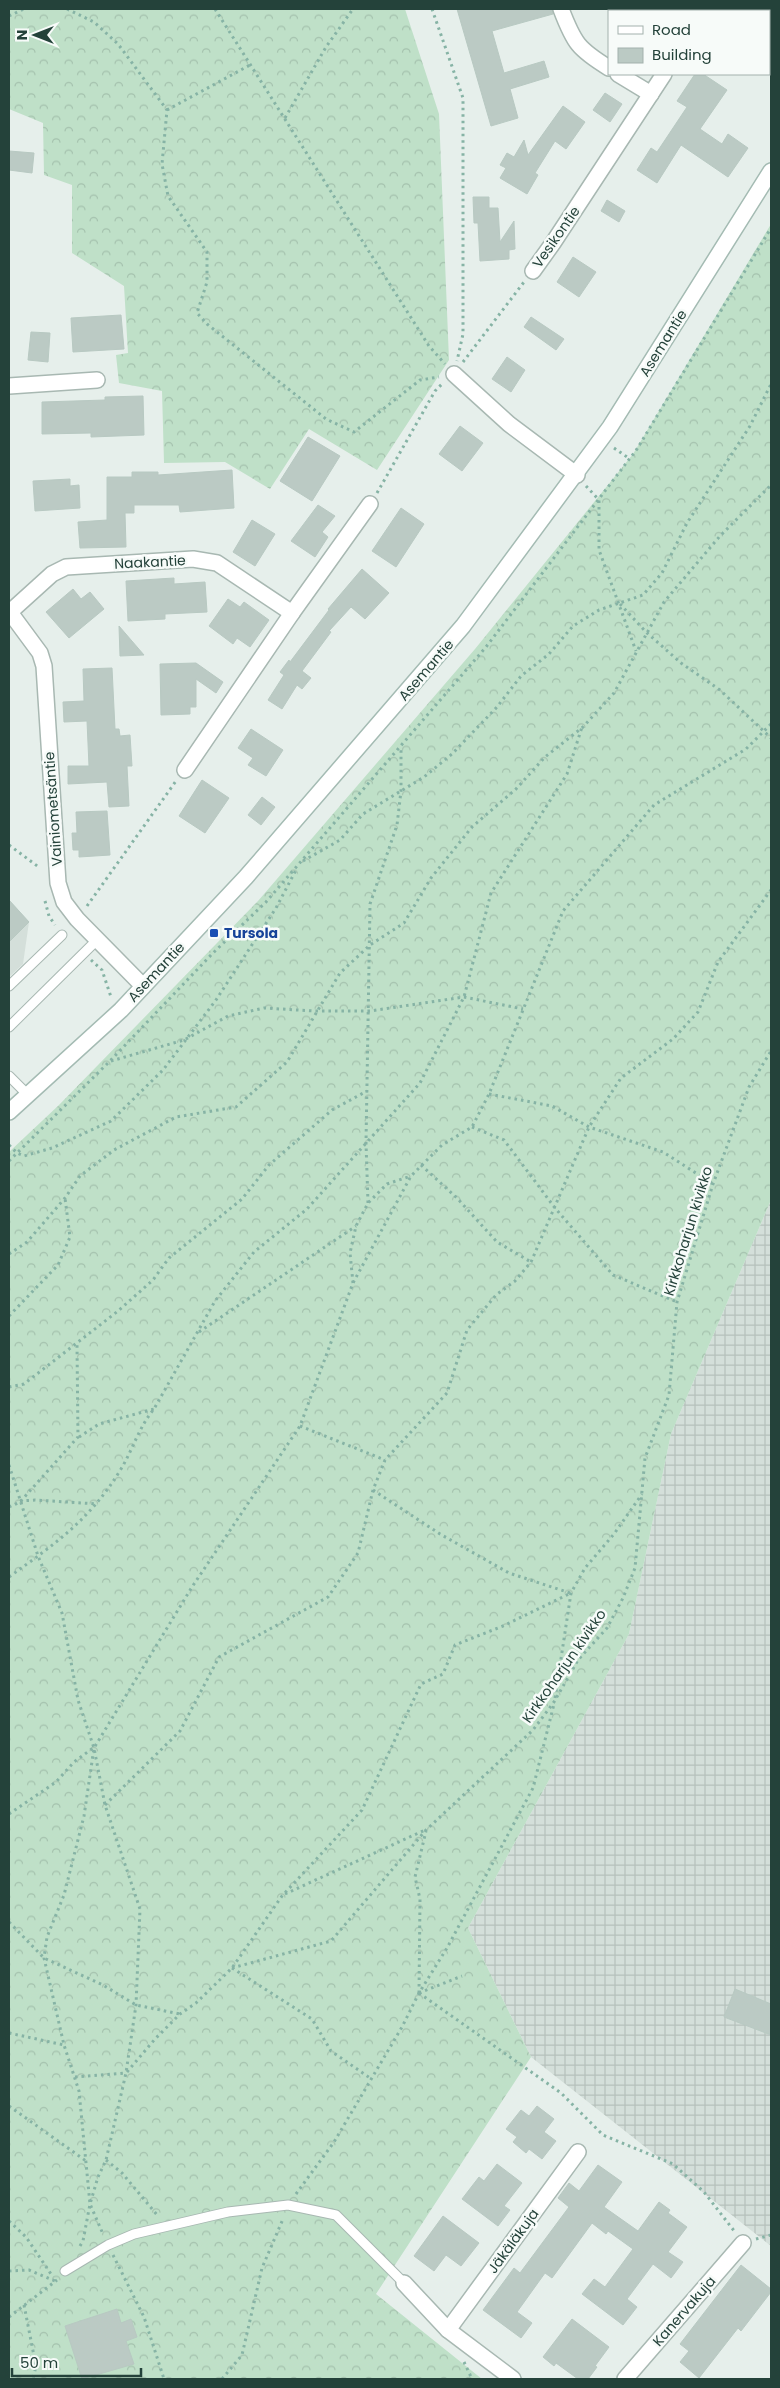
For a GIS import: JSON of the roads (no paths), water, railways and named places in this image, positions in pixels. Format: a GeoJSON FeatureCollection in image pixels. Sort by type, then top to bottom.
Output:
{"type":"FeatureCollection","features":[{"type":"Feature","properties":{"kind":"street"},"geometry":{"type":"LineString","coordinates":[[561,9],[575,42],[584,52],[608,67]]}},
{"type":"Feature","properties":{"kind":"street"},"geometry":{"type":"LineString","coordinates":[[620,75],[651,94]]}},
{"type":"Feature","properties":{"kind":"street","name":"Vesikontie"},"geometry":{"type":"LineString","coordinates":[[533,271],[663,75]]}},
{"type":"Feature","properties":{"kind":"street","name":"Asemantie"},"geometry":{"type":"LineString","coordinates":[[9,1112],[121,1010],[246,877],[469,619],[602,439],[771,171]]}},
{"type":"Feature","properties":{"kind":"street"},"geometry":{"type":"LineString","coordinates":[[454,374],[509,424],[577,475]]}},
{"type":"Feature","properties":{"kind":"street"},"geometry":{"type":"LineString","coordinates":[[9,386],[97,380]]}},
{"type":"Feature","properties":{"kind":"street"},"geometry":{"type":"LineString","coordinates":[[185,770],[292,613],[370,504]]}},
{"type":"Feature","properties":{"kind":"street","name":"Naakantie"},"geometry":{"type":"LineString","coordinates":[[9,612],[52,574],[66,567],[193,559],[217,563],[292,613]]}},
{"type":"Feature","properties":{"kind":"street","name":"Vainiometsäntie"},"geometry":{"type":"LineString","coordinates":[[9,612],[40,653],[44,666],[58,883],[64,902],[96,941],[143,986]]}},
{"type":"Feature","properties":{"kind":"street","name":"Jäkäläkuja"},"geometry":{"type":"LineString","coordinates":[[448,2330],[578,2152]]}},
{"type":"Feature","properties":{"kind":"street","name":"Kanervakuja"},"geometry":{"type":"LineString","coordinates":[[625,2379],[743,2242]]}},
{"type":"Feature","properties":{"kind":"street"},"geometry":{"type":"LineString","coordinates":[[404,2283],[448,2330],[513,2379]]}},
{"type":"Feature","properties":{"kind":"lane"},"geometry":{"type":"LineString","coordinates":[[9,986],[62,935]]}},
{"type":"Feature","properties":{"kind":"lane"},"geometry":{"type":"LineString","coordinates":[[9,1027],[96,941]]}},
{"type":"Feature","properties":{"kind":"lane"},"geometry":{"type":"LineString","coordinates":[[9,1076],[28,1095]]}},
{"type":"Feature","properties":{"kind":"lane"},"geometry":{"type":"LineString","coordinates":[[65,2271],[108,2245],[134,2234],[228,2212],[288,2205],[336,2215],[404,2283]]}},
{"type":"Feature","properties":{"kind":"place","name":"Tursola"},"geometry":{"type":"Point","coordinates":[214,933]}}]}
